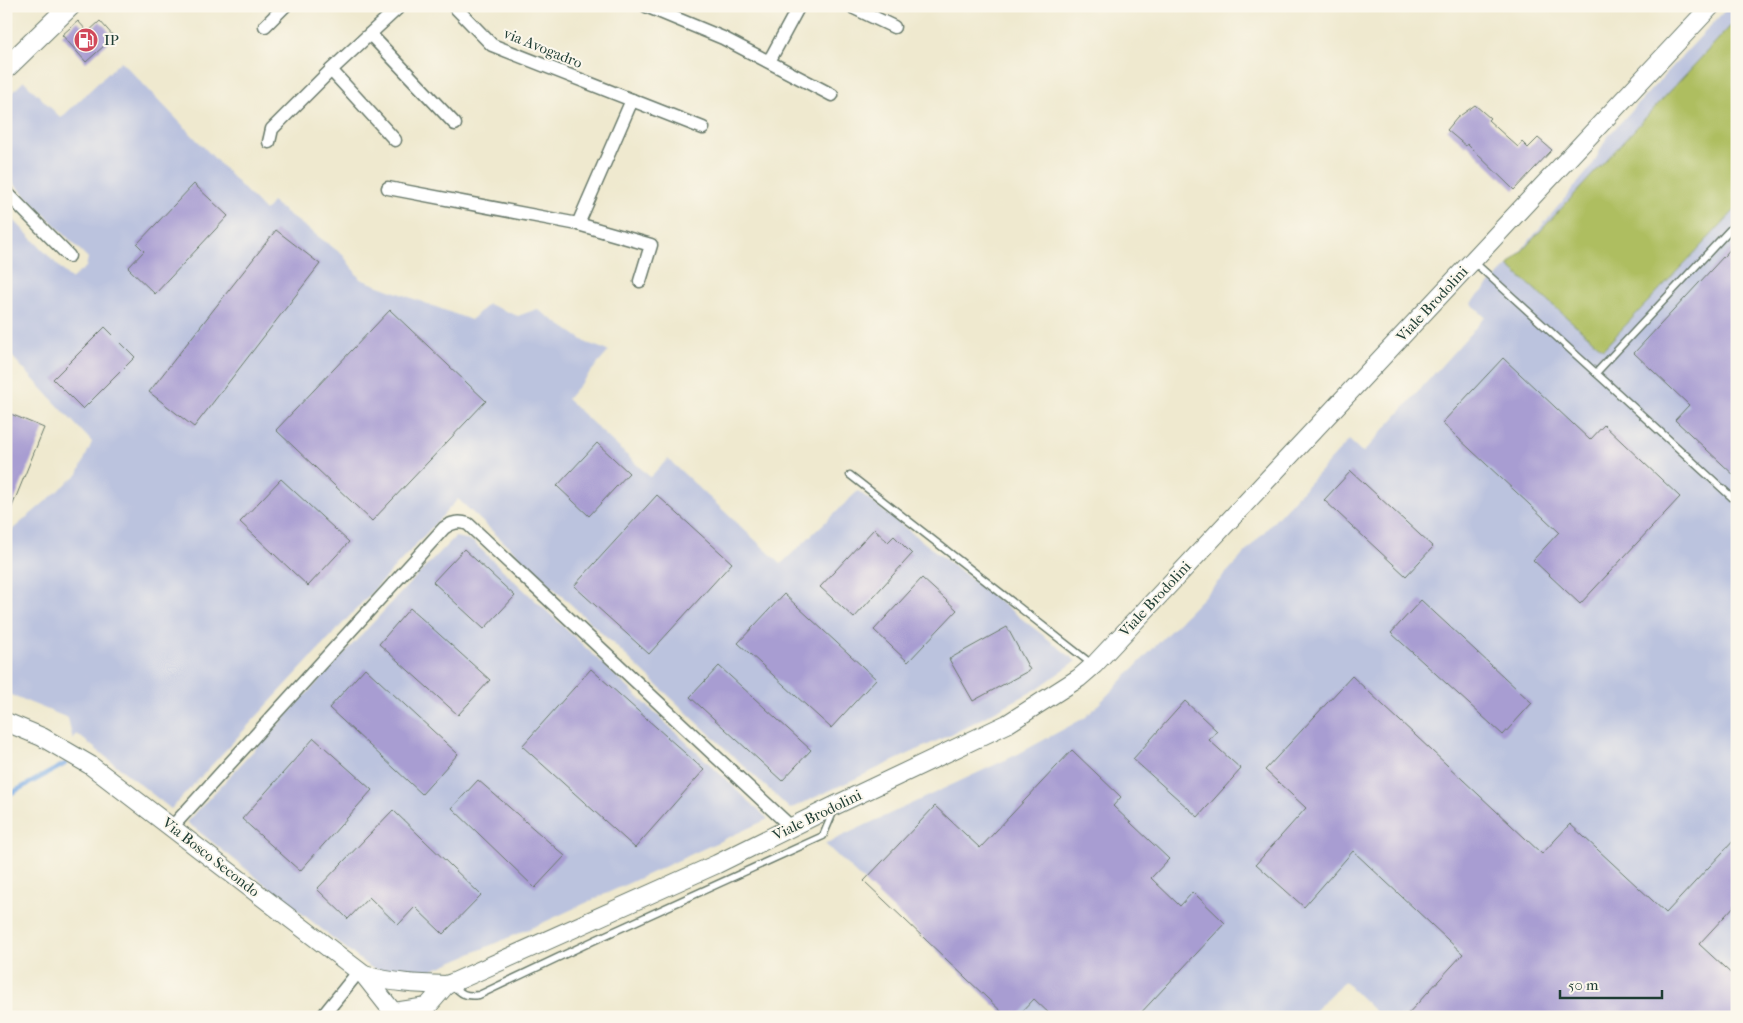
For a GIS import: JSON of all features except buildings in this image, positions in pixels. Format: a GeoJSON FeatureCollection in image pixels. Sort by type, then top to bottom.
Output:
{"type":"FeatureCollection","features":[{"type":"Feature","properties":{"kind":"main road"},"geometry":{"type":"LineString","coordinates":[[6,68],[70,6]]}},
{"type":"Feature","properties":{"kind":"street"},"geometry":{"type":"LineString","coordinates":[[265,26],[285,6]]}},
{"type":"Feature","properties":{"kind":"street"},"geometry":{"type":"LineString","coordinates":[[269,142],[272,129],[331,70],[400,6]]}},
{"type":"Feature","properties":{"kind":"street","name":"via Avogadro"},"geometry":{"type":"LineString","coordinates":[[454,6],[492,45],[703,128]]}},
{"type":"Feature","properties":{"kind":"street"},"geometry":{"type":"LineString","coordinates":[[646,6],[723,38],[832,95]]}},
{"type":"Feature","properties":{"kind":"street"},"geometry":{"type":"LineString","coordinates":[[768,60],[799,6]]}},
{"type":"Feature","properties":{"kind":"street"},"geometry":{"type":"LineString","coordinates":[[850,6],[894,27]]}},
{"type":"Feature","properties":{"kind":"street","name":"Viale Brodolini"},"geometry":{"type":"LineString","coordinates":[[449,984],[716,864],[1007,724],[1079,678],[1094,665],[1712,6]]}},
{"type":"Feature","properties":{"kind":"street"},"geometry":{"type":"LineString","coordinates":[[370,34],[455,124]]}},
{"type":"Feature","properties":{"kind":"street"},"geometry":{"type":"LineString","coordinates":[[331,70],[395,140]]}},
{"type":"Feature","properties":{"kind":"street"},"geometry":{"type":"LineString","coordinates":[[578,224],[632,100]]}},
{"type":"Feature","properties":{"kind":"street"},"geometry":{"type":"LineString","coordinates":[[388,188],[578,224],[651,245],[640,281]]}},
{"type":"Feature","properties":{"kind":"street"},"geometry":{"type":"LineString","coordinates":[[6,192],[69,256]]}},
{"type":"Feature","properties":{"kind":"street"},"geometry":{"type":"LineString","coordinates":[[172,827],[444,528],[449,524],[462,522],[468,524],[791,827]]}},
{"type":"Feature","properties":{"kind":"street","name":"Via Bosco Secondo"},"geometry":{"type":"LineString","coordinates":[[6,722],[42,737],[90,765],[362,973],[394,1012]]}},
{"type":"Feature","properties":{"kind":"street"},"geometry":{"type":"LineString","coordinates":[[322,1017],[362,973],[386,981],[412,984],[449,984]]}},
{"type":"Feature","properties":{"kind":"street"},"geometry":{"type":"LineString","coordinates":[[394,1012],[412,984]]}},
{"type":"Feature","properties":{"kind":"street"},"geometry":{"type":"LineString","coordinates":[[394,1012],[426,1012],[449,984]]}},
{"type":"Feature","properties":{"kind":"lane"},"geometry":{"type":"LineString","coordinates":[[1596,374],[1737,222]]}},
{"type":"Feature","properties":{"kind":"lane"},"geometry":{"type":"LineString","coordinates":[[1473,260],[1737,502]]}},
{"type":"Feature","properties":{"kind":"lane"},"geometry":{"type":"LineString","coordinates":[[850,475],[1094,665]]}},
{"type":"Feature","properties":{"kind":"lane"},"geometry":{"type":"LineString","coordinates":[[449,984],[460,994],[468,997],[478,995],[778,857],[823,836],[836,805]]}},
{"type":"Feature","properties":{"kind":"shaded area"},"geometry":{"type":"Polygon","coordinates":[[[1729,6],[1737,6],[1737,1017],[1381,1017],[1344,981],[1308,1017],[1007,1017],[825,844],[1018,754],[1086,717],[1217,583],[1349,440],[1363,453],[1485,317],[1471,303],[1508,266],[1592,166],[1607,137],[1729,6]]]}},
{"type":"Feature","properties":{"kind":"shaded area"},"geometry":{"type":"Polygon","coordinates":[[[121,61],[265,211],[272,202],[343,255],[360,279],[471,320],[488,304],[518,316],[537,309],[587,343],[609,351],[567,399],[650,477],[668,459],[781,564],[858,491],[1076,661],[1035,690],[960,730],[790,809],[458,499],[171,809],[77,734],[73,740],[68,718],[6,693],[6,535],[78,474],[92,442],[6,350],[6,212],[71,279],[86,267],[88,258],[6,176],[6,99],[24,81],[61,118],[121,61]]]}},
{"type":"Feature","properties":{"kind":"shaded area"},"geometry":{"type":"Polygon","coordinates":[[[455,537],[473,542],[768,819],[538,925],[423,974],[381,971],[368,966],[187,822],[455,537]]]}},
{"type":"Feature","properties":{"kind":"green space"},"geometry":{"type":"Polygon","coordinates":[[[1737,19],[1737,208],[1603,349],[1508,266],[1737,19]]]}},
{"type":"Feature","properties":{"kind":"waterway"},"geometry":{"type":"LineString","coordinates":[[6,796],[65,764]]}},
{"type":"Feature","properties":{"kind":"place","name":"IP"},"geometry":{"type":"Point","coordinates":[86,40]}}]}
